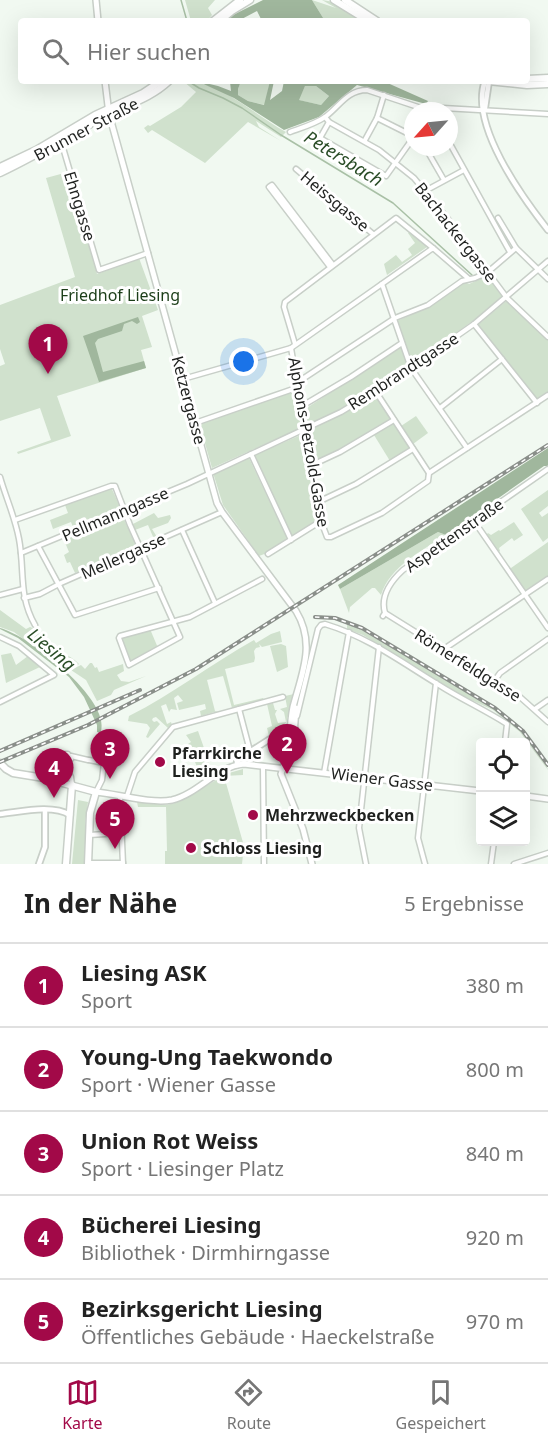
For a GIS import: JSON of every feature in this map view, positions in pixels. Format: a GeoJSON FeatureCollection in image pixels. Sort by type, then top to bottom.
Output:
{"type":"FeatureCollection","features":[{"type":"Feature","properties":{"kind":"main road"},"geometry":{"type":"LineString","coordinates":[[96,0],[98,18]]}},
{"type":"Feature","properties":{"kind":"main road"},"geometry":{"type":"LineString","coordinates":[[217,18],[240,0]]}},
{"type":"Feature","properties":{"kind":"main road"},"geometry":{"type":"LineString","coordinates":[[224,18],[250,0]]}},
{"type":"Feature","properties":{"kind":"main road"},"geometry":{"type":"LineString","coordinates":[[334,0],[364,18]]}},
{"type":"Feature","properties":{"kind":"main road"},"geometry":{"type":"LineString","coordinates":[[345,0],[372,18]]}},
{"type":"Feature","properties":{"kind":"main road"},"geometry":{"type":"LineString","coordinates":[[530,79],[548,78]]}},
{"type":"Feature","properties":{"kind":"main road","name":"Ketzergasse"},"geometry":{"type":"LineString","coordinates":[[105,84],[109,111],[194,423],[222,512],[303,622],[307,644],[296,697],[289,749],[282,769]]}},
{"type":"Feature","properties":{"kind":"main road","name":"Brunner Straße"},"geometry":{"type":"LineString","coordinates":[[0,167],[156,84]]}},
{"type":"Feature","properties":{"kind":"main road","name":"Brunner Straße"},"geometry":{"type":"LineString","coordinates":[[0,172],[39,155],[109,111],[146,98],[165,84]]}},
{"type":"Feature","properties":{"kind":"main road"},"geometry":{"type":"LineString","coordinates":[[512,84],[548,84]]}},
{"type":"Feature","properties":{"kind":"main road"},"geometry":{"type":"LineString","coordinates":[[1,764],[13,773],[72,786],[98,788],[124,796],[162,800],[174,799],[237,762]]}},
{"type":"Feature","properties":{"kind":"main road","name":"Wiener Gasse"},"geometry":{"type":"LineString","coordinates":[[237,762],[476,790]]}},
{"type":"Feature","properties":{"kind":"main road"},"geometry":{"type":"LineString","coordinates":[[282,769],[282,775],[303,829],[312,864]]}},
{"type":"Feature","properties":{"kind":"main road"},"geometry":{"type":"LineString","coordinates":[[66,864],[72,786]]}},
{"type":"Feature","properties":{"kind":"main road"},"geometry":{"type":"LineString","coordinates":[[88,864],[91,804],[98,788]]}},
{"type":"Feature","properties":{"kind":"main road"},"geometry":{"type":"LineString","coordinates":[[530,797],[548,799]]}},
{"type":"Feature","properties":{"kind":"street"},"geometry":{"type":"LineString","coordinates":[[488,84],[484,111],[487,129],[505,166],[548,230]]}},
{"type":"Feature","properties":{"kind":"street"},"geometry":{"type":"LineString","coordinates":[[290,132],[326,117],[351,93],[359,90],[367,90],[404,102]]}},
{"type":"Feature","properties":{"kind":"street"},"geometry":{"type":"LineString","coordinates":[[365,140],[377,118],[384,95]]}},
{"type":"Feature","properties":{"kind":"street"},"geometry":{"type":"LineString","coordinates":[[458,109],[548,114]]}},
{"type":"Feature","properties":{"kind":"street"},"geometry":{"type":"LineString","coordinates":[[326,117],[329,122],[320,138],[386,176],[404,150]]}},
{"type":"Feature","properties":{"kind":"street"},"geometry":{"type":"LineString","coordinates":[[377,118],[404,132]]}},
{"type":"Feature","properties":{"kind":"street","name":"Bachackergasse"},"geometry":{"type":"LineString","coordinates":[[329,122],[365,140],[395,163],[425,191],[507,298],[548,337]]}},
{"type":"Feature","properties":{"kind":"street","name":"Ehngasse"},"geometry":{"type":"LineString","coordinates":[[61,141],[99,270],[148,253]]}},
{"type":"Feature","properties":{"kind":"street"},"geometry":{"type":"LineString","coordinates":[[430,156],[444,180]]}},
{"type":"Feature","properties":{"kind":"street"},"geometry":{"type":"LineString","coordinates":[[456,156],[510,252]]}},
{"type":"Feature","properties":{"kind":"street","name":"Heissgasse"},"geometry":{"type":"LineString","coordinates":[[296,168],[372,236]]}},
{"type":"Feature","properties":{"kind":"street"},"geometry":{"type":"LineString","coordinates":[[425,191],[464,170]]}},
{"type":"Feature","properties":{"kind":"street"},"geometry":{"type":"LineString","coordinates":[[272,185],[331,266],[269,187],[272,185]]}},
{"type":"Feature","properties":{"kind":"street"},"geometry":{"type":"LineString","coordinates":[[295,344],[284,304],[396,218],[469,279]]}},
{"type":"Feature","properties":{"kind":"street"},"geometry":{"type":"LineString","coordinates":[[498,218],[516,248],[548,279]]}},
{"type":"Feature","properties":{"kind":"street"},"geometry":{"type":"LineString","coordinates":[[183,379],[291,348],[433,248]]}},
{"type":"Feature","properties":{"kind":"street"},"geometry":{"type":"LineString","coordinates":[[194,423],[299,385],[395,318],[428,305],[462,281],[488,272],[516,248]]}},
{"type":"Feature","properties":{"kind":"street","name":"Rembrandtgasse"},"geometry":{"type":"LineString","coordinates":[[209,473],[307,429],[376,392],[474,324],[548,261]]}},
{"type":"Feature","properties":{"kind":"street"},"geometry":{"type":"LineString","coordinates":[[382,284],[411,368],[467,447]]}},
{"type":"Feature","properties":{"kind":"street"},"geometry":{"type":"LineString","coordinates":[[474,324],[537,403]]}},
{"type":"Feature","properties":{"kind":"street"},"geometry":{"type":"LineString","coordinates":[[302,406],[402,343]]}},
{"type":"Feature","properties":{"kind":"street","name":"Alphons-Petzold-Gasse"},"geometry":{"type":"LineString","coordinates":[[291,348],[307,429],[321,521],[327,537],[382,513],[428,481],[429,473]]}},
{"type":"Feature","properties":{"kind":"street"},"geometry":{"type":"LineString","coordinates":[[440,408],[502,359]]}},
{"type":"Feature","properties":{"kind":"street"},"geometry":{"type":"LineString","coordinates":[[376,392],[429,473],[548,395]]}},
{"type":"Feature","properties":{"kind":"street"},"geometry":{"type":"LineString","coordinates":[[312,465],[340,452],[394,420]]}},
{"type":"Feature","properties":{"kind":"street"},"geometry":{"type":"LineString","coordinates":[[318,502],[356,484],[413,449]]}},
{"type":"Feature","properties":{"kind":"street"},"geometry":{"type":"LineString","coordinates":[[251,454],[291,540]]}},
{"type":"Feature","properties":{"kind":"street","name":"Aspettenstraße"},"geometry":{"type":"LineString","coordinates":[[384,614],[387,590],[395,578],[416,560],[548,469]]}},
{"type":"Feature","properties":{"kind":"street","name":"Pellmanngasse"},"geometry":{"type":"LineString","coordinates":[[21,554],[209,473]]}},
{"type":"Feature","properties":{"kind":"street"},"geometry":{"type":"LineString","coordinates":[[0,477],[15,520],[26,608],[35,625]]}},
{"type":"Feature","properties":{"kind":"street"},"geometry":{"type":"LineString","coordinates":[[15,520],[113,485],[116,488],[124,510],[172,621],[180,637],[130,665],[127,664],[119,638],[172,621],[190,617],[262,579]]}},
{"type":"Feature","properties":{"kind":"street","name":"Mellergasse"},"geometry":{"type":"LineString","coordinates":[[24,598],[40,594],[222,512]]}},
{"type":"Feature","properties":{"kind":"street"},"geometry":{"type":"LineString","coordinates":[[268,554],[321,521]]}},
{"type":"Feature","properties":{"kind":"street"},"geometry":{"type":"LineString","coordinates":[[474,521],[548,628]]}},
{"type":"Feature","properties":{"kind":"street"},"geometry":{"type":"LineString","coordinates":[[182,530],[215,603]]}},
{"type":"Feature","properties":{"kind":"street"},"geometry":{"type":"LineString","coordinates":[[38,546],[74,615],[159,588]]}},
{"type":"Feature","properties":{"kind":"street"},"geometry":{"type":"LineString","coordinates":[[444,649],[548,579]]}},
{"type":"Feature","properties":{"kind":"street"},"geometry":{"type":"LineString","coordinates":[[0,595],[23,589]]}},
{"type":"Feature","properties":{"kind":"street","name":"Römerfeldgasse"},"geometry":{"type":"LineString","coordinates":[[384,614],[495,680],[535,709],[548,722]]}},
{"type":"Feature","properties":{"kind":"street","name":"Ketzergasse"},"geometry":{"type":"LineString","coordinates":[[294,723],[318,629],[321,625],[327,624],[349,632]]}},
{"type":"Feature","properties":{"kind":"street"},"geometry":{"type":"LineString","coordinates":[[324,773],[349,632],[365,638],[436,683],[493,714],[507,724],[505,738]]}},
{"type":"Feature","properties":{"kind":"street"},"geometry":{"type":"LineString","coordinates":[[0,638],[19,646],[54,675],[0,702]]}},
{"type":"Feature","properties":{"kind":"street"},"geometry":{"type":"LineString","coordinates":[[495,680],[500,673],[548,639]]}},
{"type":"Feature","properties":{"kind":"street"},"geometry":{"type":"LineString","coordinates":[[366,864],[359,833],[379,647]]}},
{"type":"Feature","properties":{"kind":"street"},"geometry":{"type":"LineString","coordinates":[[426,864],[418,838],[436,683]]}},
{"type":"Feature","properties":{"kind":"street"},"geometry":{"type":"LineString","coordinates":[[88,864],[123,864],[124,796],[135,772],[170,730],[180,724],[283,697]]}},
{"type":"Feature","properties":{"kind":"street"},"geometry":{"type":"LineString","coordinates":[[535,709],[548,700]]}},
{"type":"Feature","properties":{"kind":"street"},"geometry":{"type":"LineString","coordinates":[[239,708],[250,751]]}},
{"type":"Feature","properties":{"kind":"street"},"geometry":{"type":"LineString","coordinates":[[237,762],[294,723]]}},
{"type":"Feature","properties":{"kind":"street"},"geometry":{"type":"LineString","coordinates":[[71,756],[102,761],[105,764],[98,788]]}},
{"type":"Feature","properties":{"kind":"street"},"geometry":{"type":"LineString","coordinates":[[65,762],[72,786]]}},
{"type":"Feature","properties":{"kind":"street"},"geometry":{"type":"LineString","coordinates":[[263,766],[264,864]]}},
{"type":"Feature","properties":{"kind":"street"},"geometry":{"type":"LineString","coordinates":[[55,811],[67,807],[70,803]]}},
{"type":"Feature","properties":{"kind":"street"},"geometry":{"type":"LineString","coordinates":[[39,864],[45,847],[45,810]]}},
{"type":"Feature","properties":{"kind":"street"},"geometry":{"type":"LineString","coordinates":[[0,814],[45,810],[70,815]]}},
{"type":"Feature","properties":{"kind":"street"},"geometry":{"type":"LineString","coordinates":[[88,835],[122,833]]}},
{"type":"Feature","properties":{"kind":"street"},"geometry":{"type":"LineString","coordinates":[[491,864],[493,846]]}},
{"type":"Feature","properties":{"kind":"street"},"geometry":{"type":"LineString","coordinates":[[514,864],[548,853]]}},
{"type":"Feature","properties":{"kind":"green space"},"geometry":{"type":"Polygon","coordinates":[[[185,0],[215,0],[208,8],[212,15],[210,18],[190,18],[185,0]]]}},
{"type":"Feature","properties":{"kind":"green space"},"geometry":{"type":"Polygon","coordinates":[[[312,0],[336,8],[322,0],[334,2],[360,18],[323,18],[312,0]]]}},
{"type":"Feature","properties":{"kind":"green space"},"geometry":{"type":"Polygon","coordinates":[[[187,84],[204,84],[224,92],[286,132],[281,137],[256,121],[259,127],[281,141],[248,122],[205,163],[152,130],[148,133],[144,128],[181,107],[196,92],[187,84]]]}},
{"type":"Feature","properties":{"kind":"green space"},"geometry":{"type":"Polygon","coordinates":[[[240,84],[269,84],[265,105],[248,101],[238,95],[240,84]]]}},
{"type":"Feature","properties":{"kind":"green space"},"geometry":{"type":"Polygon","coordinates":[[[305,86],[316,86],[329,96],[321,105],[298,100],[305,86]]]}},
{"type":"Feature","properties":{"kind":"green space","name":"Friedhof Liesing"},"geometry":{"type":"Polygon","coordinates":[[[68,172],[97,274],[139,258],[158,310],[142,316],[152,347],[141,350],[146,368],[57,396],[71,436],[18,454],[17,452],[51,440],[40,408],[0,421],[0,366],[5,364],[0,349],[0,305],[75,277],[46,178],[68,172]]]}},
{"type":"Feature","properties":{"kind":"green space"},"geometry":{"type":"Polygon","coordinates":[[[410,232],[427,247],[387,275],[384,264],[396,255],[402,262],[412,255],[408,249],[415,243],[408,233],[410,232]]]}},
{"type":"Feature","properties":{"kind":"green space"},"geometry":{"type":"Polygon","coordinates":[[[489,275],[504,298],[412,365],[397,321],[429,307],[465,282],[469,284],[489,275]]]}},
{"type":"Feature","properties":{"kind":"green space"},"geometry":{"type":"Polygon","coordinates":[[[505,302],[509,302],[548,340],[548,393],[539,399],[478,326],[505,302]]]}},
{"type":"Feature","properties":{"kind":"green space"},"geometry":{"type":"Polygon","coordinates":[[[401,347],[408,368],[356,401],[308,424],[305,409],[401,347]]]}},
{"type":"Feature","properties":{"kind":"green space"},"geometry":{"type":"Polygon","coordinates":[[[295,391],[303,427],[212,468],[201,424],[295,391]]]}},
{"type":"Feature","properties":{"kind":"green space"},"geometry":{"type":"Polygon","coordinates":[[[373,396],[392,420],[317,462],[313,459],[311,430],[373,396]]]}},
{"type":"Feature","properties":{"kind":"green space"},"geometry":{"type":"Polygon","coordinates":[[[416,416],[428,433],[413,444],[401,426],[416,416]]]}},
{"type":"Feature","properties":{"kind":"green space"},"geometry":{"type":"Polygon","coordinates":[[[393,423],[409,450],[390,461],[374,435],[393,423]]]}},
{"type":"Feature","properties":{"kind":"green space"},"geometry":{"type":"Polygon","coordinates":[[[304,434],[319,520],[291,536],[255,455],[304,434]]]}},
{"type":"Feature","properties":{"kind":"green space"},"geometry":{"type":"Polygon","coordinates":[[[249,458],[287,538],[286,541],[259,556],[223,505],[214,476],[249,458]]]}},
{"type":"Feature","properties":{"kind":"green space"},"geometry":{"type":"Polygon","coordinates":[[[111,487],[119,509],[73,527],[71,522],[53,529],[50,520],[68,513],[65,505],[111,487]]]}},
{"type":"Feature","properties":{"kind":"green space"},"geometry":{"type":"Polygon","coordinates":[[[548,490],[548,506],[539,513],[542,517],[548,513],[548,538],[543,542],[521,509],[548,490]]]}},
{"type":"Feature","properties":{"kind":"green space"},"geometry":{"type":"Polygon","coordinates":[[[154,513],[158,518],[170,515],[171,518],[168,523],[152,529],[157,537],[154,539],[148,525],[135,530],[133,524],[154,513]]]}},
{"type":"Feature","properties":{"kind":"green space"},"geometry":{"type":"Polygon","coordinates":[[[122,515],[136,546],[75,573],[64,555],[69,552],[64,540],[122,515]]]}},
{"type":"Feature","properties":{"kind":"green space"},"geometry":{"type":"Polygon","coordinates":[[[514,522],[523,535],[514,541],[512,538],[499,548],[498,553],[486,535],[500,531],[514,522]]]}},
{"type":"Feature","properties":{"kind":"green space"},"geometry":{"type":"Polygon","coordinates":[[[438,532],[446,535],[399,567],[385,585],[381,595],[375,588],[372,588],[350,607],[349,613],[340,589],[438,532]]]}},
{"type":"Feature","properties":{"kind":"green space"},"geometry":{"type":"Polygon","coordinates":[[[548,542],[548,576],[525,592],[510,570],[548,542]]]}},
{"type":"Feature","properties":{"kind":"green space"},"geometry":{"type":"Polygon","coordinates":[[[0,610],[26,629],[30,627],[35,629],[46,642],[79,664],[67,672],[14,632],[0,627],[0,610]]]}},
{"type":"Feature","properties":{"kind":"green space"},"geometry":{"type":"Polygon","coordinates":[[[347,623],[379,638],[494,709],[527,738],[493,710],[454,692],[363,635],[347,629],[347,623]]]}},
{"type":"Feature","properties":{"kind":"green space"},"geometry":{"type":"Polygon","coordinates":[[[150,629],[158,648],[130,664],[122,638],[150,629]]]}},
{"type":"Feature","properties":{"kind":"green space"},"geometry":{"type":"Polygon","coordinates":[[[280,631],[282,642],[262,647],[259,644],[260,647],[254,651],[254,662],[225,669],[234,705],[263,698],[264,700],[232,708],[223,676],[207,680],[215,711],[218,711],[201,716],[200,711],[206,709],[205,704],[179,710],[177,703],[183,701],[178,695],[174,698],[177,710],[171,709],[169,712],[166,704],[161,706],[167,724],[171,722],[172,725],[168,728],[156,717],[153,718],[154,722],[157,721],[160,724],[148,738],[146,737],[150,728],[147,724],[128,721],[129,716],[238,649],[254,640],[256,643],[280,631]]]}},
{"type":"Feature","properties":{"kind":"green space"},"geometry":{"type":"Polygon","coordinates":[[[281,644],[286,646],[288,667],[277,672],[270,646],[281,644]]]}},
{"type":"Feature","properties":{"kind":"green space"},"geometry":{"type":"Polygon","coordinates":[[[11,653],[16,665],[28,656],[40,667],[6,683],[1,655],[11,653]]]}},
{"type":"Feature","properties":{"kind":"green space"},"geometry":{"type":"Polygon","coordinates":[[[90,663],[95,668],[97,667],[99,672],[123,664],[124,671],[117,675],[121,681],[129,682],[146,676],[114,690],[111,695],[97,701],[86,680],[71,670],[81,665],[85,669],[90,663]]]}},
{"type":"Feature","properties":{"kind":"green space"},"geometry":{"type":"Polygon","coordinates":[[[294,694],[286,723],[269,736],[267,728],[272,726],[267,704],[273,703],[277,710],[275,714],[278,723],[286,722],[284,712],[280,709],[287,707],[285,696],[294,694]]]}},
{"type":"Feature","properties":{"kind":"green space"},"geometry":{"type":"Polygon","coordinates":[[[198,731],[209,762],[197,767],[188,744],[191,742],[186,735],[198,731]]]}},
{"type":"Feature","properties":{"kind":"green space"},"geometry":{"type":"Polygon","coordinates":[[[530,742],[544,759],[548,770],[530,746],[530,742]]]}},
{"type":"Feature","properties":{"kind":"green space"},"geometry":{"type":"Polygon","coordinates":[[[243,769],[243,775],[224,776],[244,846],[242,864],[165,864],[166,807],[138,807],[137,802],[166,805],[175,803],[229,773],[243,769]]]}},
{"type":"Feature","properties":{"kind":"green space"},"geometry":{"type":"Polygon","coordinates":[[[78,800],[88,802],[85,823],[86,864],[72,864],[78,800]]]}},
{"type":"Feature","properties":{"kind":"shaded area"},"geometry":{"type":"Polygon","coordinates":[[[263,0],[312,0],[323,18],[260,18],[257,11],[244,18],[229,18],[263,0]]]}},
{"type":"Feature","properties":{"kind":"shaded area"},"geometry":{"type":"Polygon","coordinates":[[[204,84],[231,91],[230,84],[240,84],[238,95],[248,101],[264,105],[269,84],[273,84],[270,100],[282,91],[283,84],[390,84],[428,101],[419,102],[357,85],[319,117],[284,130],[234,98],[204,84]],[[305,86],[299,100],[321,105],[329,96],[316,86],[305,86]]]}},
{"type":"Feature","properties":{"kind":"shaded area"},"geometry":{"type":"Polygon","coordinates":[[[138,317],[140,322],[137,324],[132,321],[124,324],[122,331],[98,339],[95,343],[103,372],[144,361],[146,368],[99,382],[83,336],[138,317]]]}},
{"type":"Feature","properties":{"kind":"shaded area"},"geometry":{"type":"Polygon","coordinates":[[[548,448],[548,466],[544,466],[446,535],[438,532],[340,589],[338,585],[548,448]]]}},
{"type":"Feature","properties":{"kind":"shaded area"},"geometry":{"type":"Polygon","coordinates":[[[0,628],[13,633],[47,655],[81,686],[101,718],[101,732],[97,732],[97,725],[84,697],[69,677],[18,638],[0,628]]]}},
{"type":"Feature","properties":{"kind":"waterway","name":"Petersbach"},"geometry":{"type":"LineString","coordinates":[[181,0],[186,18]]}},
{"type":"Feature","properties":{"kind":"waterway","name":"Petersbach"},"geometry":{"type":"LineString","coordinates":[[193,84],[242,108],[281,135],[393,203],[472,275]]}},
{"type":"Feature","properties":{"kind":"railway"},"geometry":{"type":"LineString","coordinates":[[0,762],[88,725],[196,669],[548,445]]}},
{"type":"Feature","properties":{"kind":"railway"},"geometry":{"type":"LineString","coordinates":[[315,617],[335,618],[362,628],[495,708],[523,731],[548,765]]}},
{"type":"Feature","properties":{"kind":"railway"},"geometry":{"type":"LineString","coordinates":[[0,751],[140,690]]}},
{"type":"Feature","properties":{"kind":"place","name":"Liesing ASK"},"geometry":{"type":"Point","coordinates":[48,374]}},
{"type":"Feature","properties":{"kind":"place","name":"Pfarrkirche Liesing"},"geometry":{"type":"Point","coordinates":[160,762]}},
{"type":"Feature","properties":{"kind":"place","name":"Young-Ung Taekwondo"},"geometry":{"type":"Point","coordinates":[287,774]}},
{"type":"Feature","properties":{"kind":"place","name":"Union Rot Weiss"},"geometry":{"type":"Point","coordinates":[110,779]}},
{"type":"Feature","properties":{"kind":"place","name":"Bücherei Liesing"},"geometry":{"type":"Point","coordinates":[54,798]}},
{"type":"Feature","properties":{"kind":"place","name":"Mehrzweckbecken"},"geometry":{"type":"Point","coordinates":[253,815]}},
{"type":"Feature","properties":{"kind":"place","name":"Schloss Liesing"},"geometry":{"type":"Point","coordinates":[191,848]}},
{"type":"Feature","properties":{"kind":"place","name":"Bezirksgericht Liesing"},"geometry":{"type":"Point","coordinates":[115,849]}},
{"type":"Feature","properties":{"kind":"water label","name":"Liesing"},"geometry":{"type":"Point","coordinates":[52,649]}}]}
